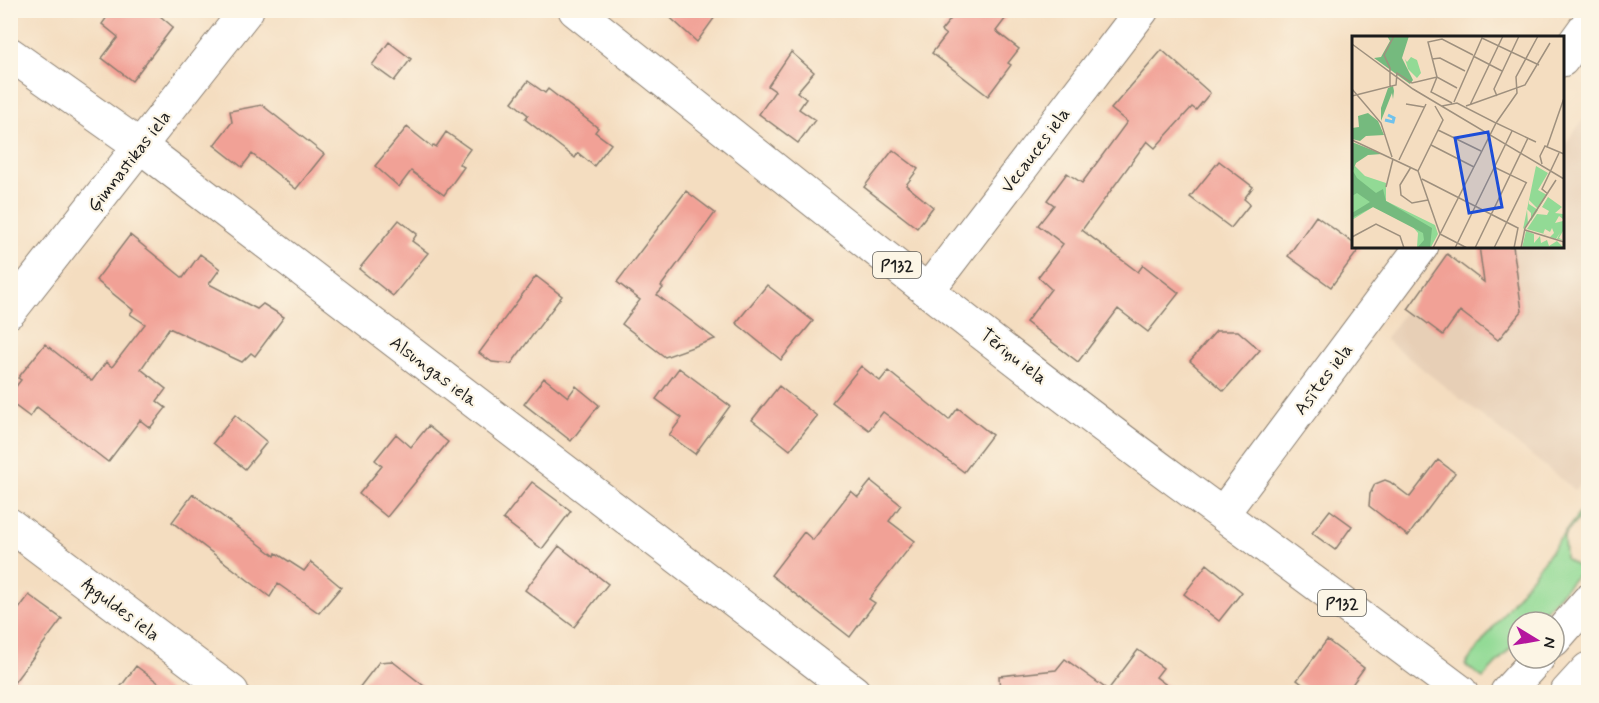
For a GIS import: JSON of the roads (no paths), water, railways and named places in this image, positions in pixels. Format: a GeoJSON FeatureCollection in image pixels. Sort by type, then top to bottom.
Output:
{"type":"FeatureCollection","features":[{"type":"Feature","properties":{"kind":"main road","name":"Ģimnastikas iela"},"geometry":{"type":"LineString","coordinates":[[10,311],[248,10]]}},
{"type":"Feature","properties":{"kind":"main road","name":"Tēriņu iela"},"geometry":{"type":"LineString","coordinates":[[574,10],[928,290],[1178,482],[1223,513],[1461,693]]}},
{"type":"Feature","properties":{"kind":"main road","name":"Vecauces iela"},"geometry":{"type":"LineString","coordinates":[[928,290],[1142,10]]}},
{"type":"Feature","properties":{"kind":"main road"},"geometry":{"type":"LineString","coordinates":[[1563,59],[1588,24]]}},
{"type":"Feature","properties":{"kind":"main road","name":"Alsungas iela"},"geometry":{"type":"LineString","coordinates":[[10,54],[140,146],[845,690]]}},
{"type":"Feature","properties":{"kind":"main road","name":"Asītes iela"},"geometry":{"type":"LineString","coordinates":[[1223,513],[1421,248]]}},
{"type":"Feature","properties":{"kind":"main road","name":"Apguldes iela"},"geometry":{"type":"LineString","coordinates":[[10,525],[232,693]]}},
{"type":"Feature","properties":{"kind":"main road"},"geometry":{"type":"LineString","coordinates":[[1566,626],[1588,601]]}},
{"type":"Feature","properties":{"kind":"main road"},"geometry":{"type":"LineString","coordinates":[[1567,693],[1588,669]]}},
{"type":"Feature","properties":{"kind":"main road"},"geometry":{"type":"LineString","coordinates":[[1507,693],[1527,670]]}}]}
